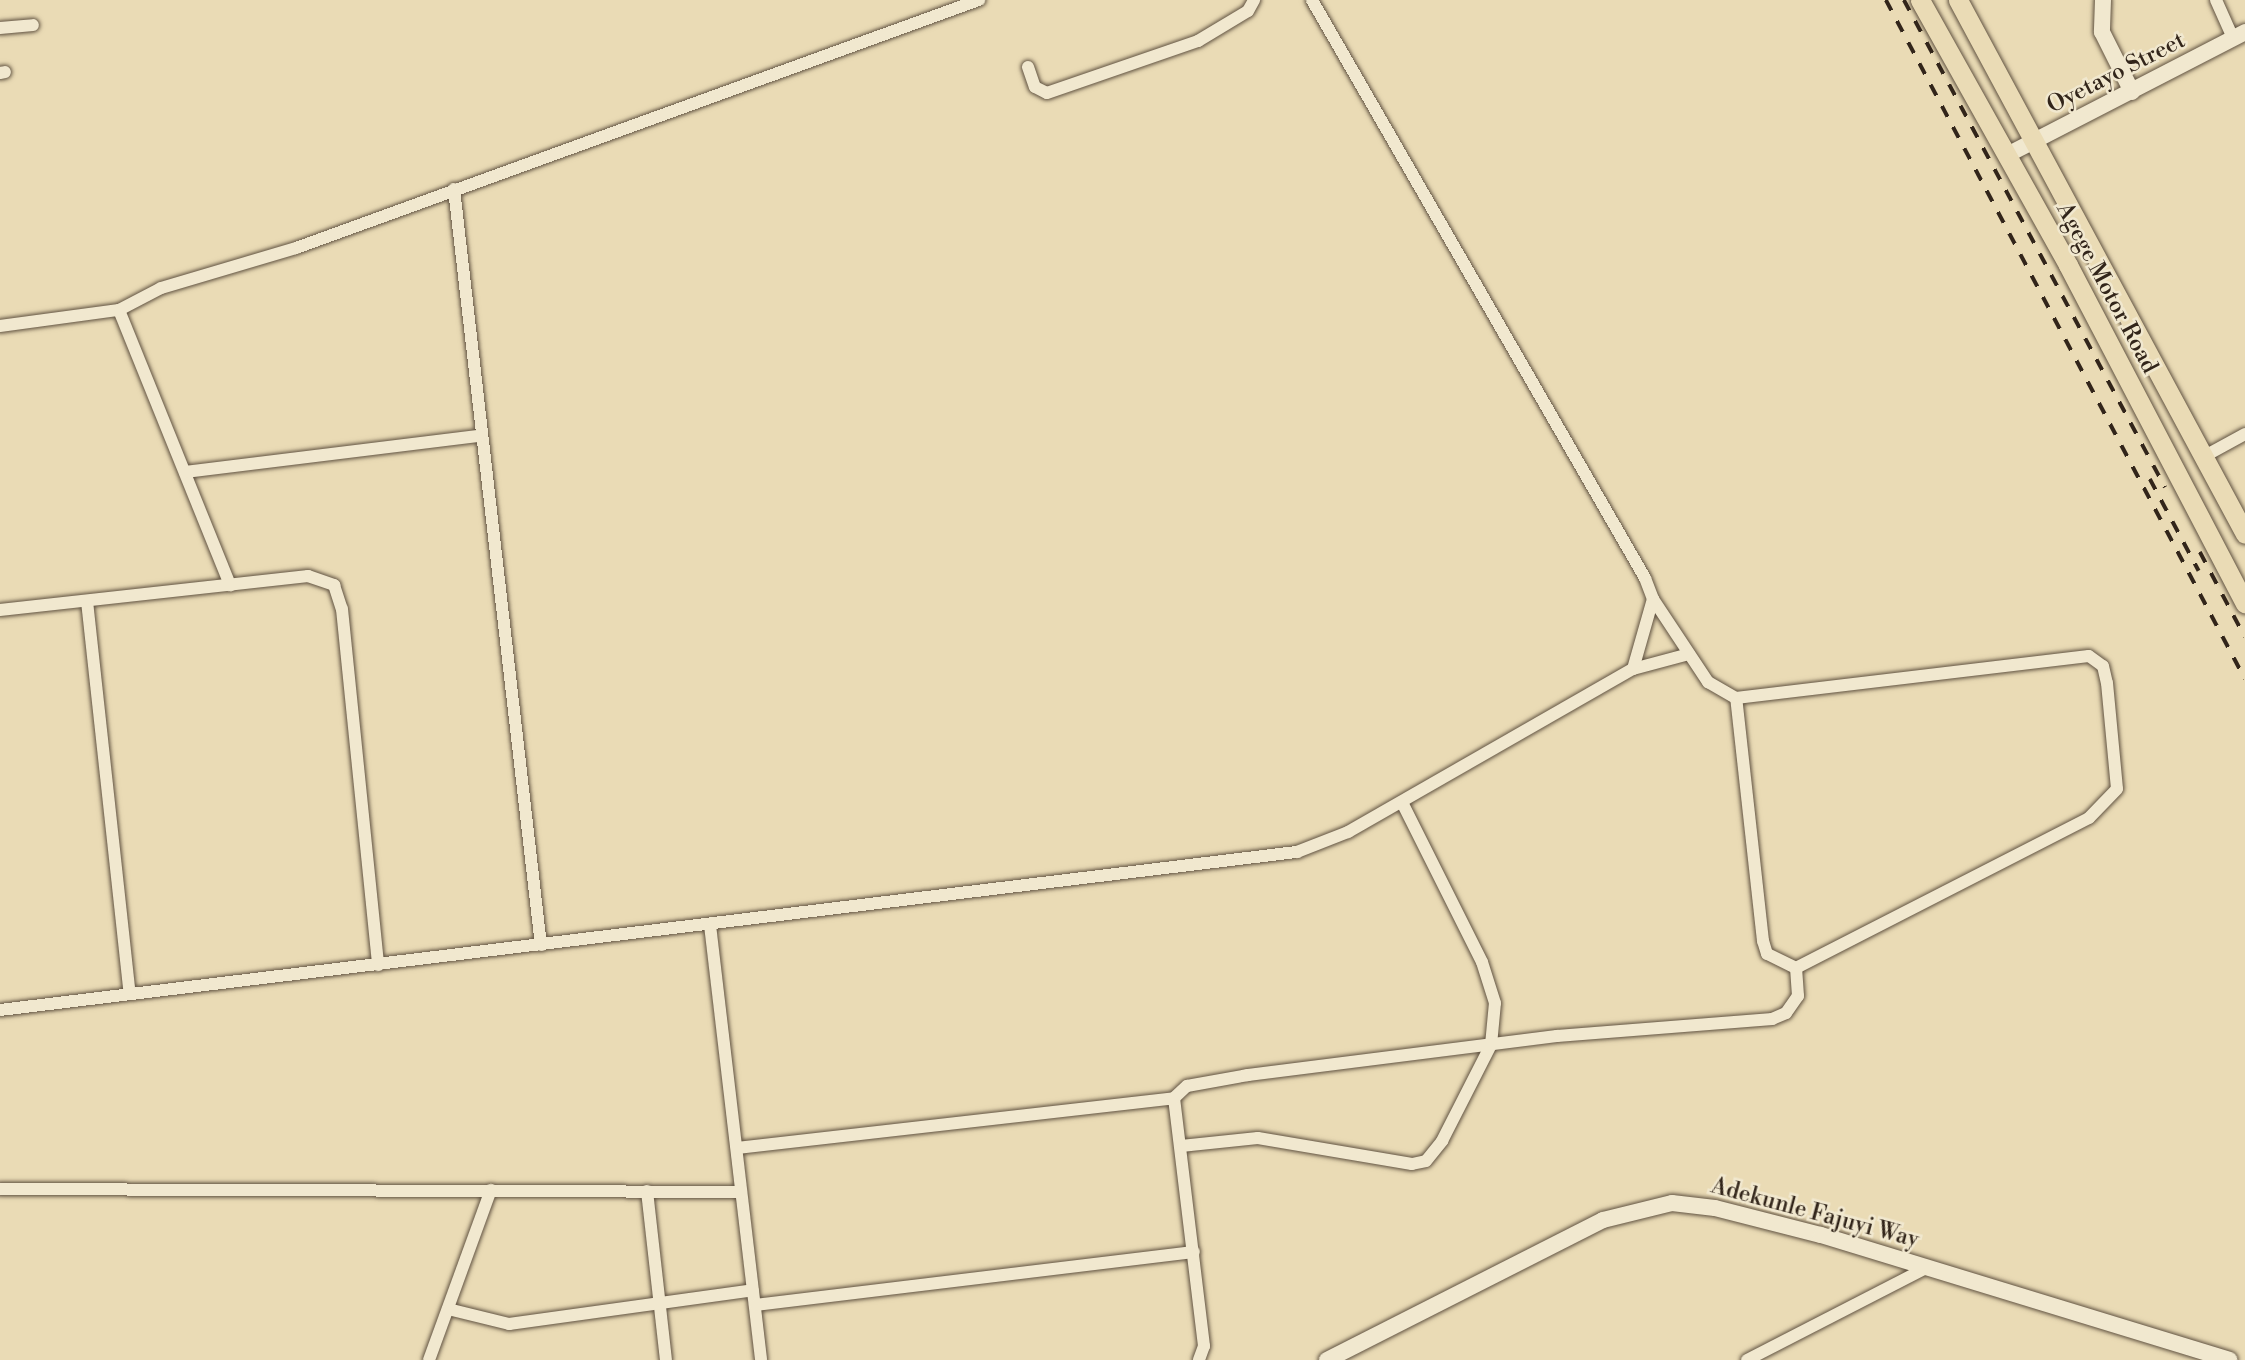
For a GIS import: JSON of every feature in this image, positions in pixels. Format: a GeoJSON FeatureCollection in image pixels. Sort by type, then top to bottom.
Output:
{"type":"FeatureCollection","features":[{"type":"Feature","properties":{"kind":"highway","name":"Agege Motor Road"},"geometry":{"type":"LineString","coordinates":[[1920,0],[2007,155],[2245,603]]}},
{"type":"Feature","properties":{"kind":"highway","name":"Agege Motor Road"},"geometry":{"type":"LineString","coordinates":[[1958,0],[2245,534]]}},
{"type":"Feature","properties":{"kind":"street"},"geometry":{"type":"LineString","coordinates":[[0,326],[119,310],[172,284],[296,248],[979,0]]}},
{"type":"Feature","properties":{"kind":"street"},"geometry":{"type":"LineString","coordinates":[[1028,66],[1035,87],[1047,93],[1198,41],[1248,11],[1254,0]]}},
{"type":"Feature","properties":{"kind":"street"},"geometry":{"type":"LineString","coordinates":[[1312,0],[1653,599],[1707,682],[1736,698],[2089,656],[2103,666],[2120,775],[2109,803],[1796,968]]}},
{"type":"Feature","properties":{"kind":"street"},"geometry":{"type":"LineString","coordinates":[[2103,0],[2102,32],[2132,92]]}},
{"type":"Feature","properties":{"kind":"street"},"geometry":{"type":"LineString","coordinates":[[2216,0],[2239,35]]}},
{"type":"Feature","properties":{"kind":"street"},"geometry":{"type":"LineString","coordinates":[[0,28],[33,25]]}},
{"type":"Feature","properties":{"kind":"street","name":"Oyetayo Street"},"geometry":{"type":"LineString","coordinates":[[2007,155],[2239,35]]}},
{"type":"Feature","properties":{"kind":"street"},"geometry":{"type":"LineString","coordinates":[[454,190],[480,436],[541,945]]}},
{"type":"Feature","properties":{"kind":"street"},"geometry":{"type":"LineString","coordinates":[[119,310],[230,585]]}},
{"type":"Feature","properties":{"kind":"street"},"geometry":{"type":"LineString","coordinates":[[2203,457],[2245,434]]}},
{"type":"Feature","properties":{"kind":"street"},"geometry":{"type":"LineString","coordinates":[[184,472],[480,436]]}},
{"type":"Feature","properties":{"kind":"street"},"geometry":{"type":"LineString","coordinates":[[0,610],[324,577],[340,596],[378,965]]}},
{"type":"Feature","properties":{"kind":"street"},"geometry":{"type":"LineString","coordinates":[[1633,669],[1653,599]]}},
{"type":"Feature","properties":{"kind":"street"},"geometry":{"type":"LineString","coordinates":[[87,601],[130,994]]}},
{"type":"Feature","properties":{"kind":"street"},"geometry":{"type":"LineString","coordinates":[[0,1010],[1297,852],[1348,832],[1633,669],[1689,654]]}},
{"type":"Feature","properties":{"kind":"street"},"geometry":{"type":"LineString","coordinates":[[1736,698],[1763,941],[1767,954],[1796,968]]}},
{"type":"Feature","properties":{"kind":"street"},"geometry":{"type":"LineString","coordinates":[[1181,1146],[1258,1138],[1385,1160],[1426,1161],[1491,1045],[1496,1020],[1492,984],[1402,802]]}},
{"type":"Feature","properties":{"kind":"street"},"geometry":{"type":"LineString","coordinates":[[710,925],[761,1360]]}},
{"type":"Feature","properties":{"kind":"street"},"geometry":{"type":"LineString","coordinates":[[737,1148],[1174,1098],[1201,1082],[1491,1045],[1772,1019],[1798,996],[1796,968]]}},
{"type":"Feature","properties":{"kind":"street"},"geometry":{"type":"LineString","coordinates":[[1174,1098],[1204,1346],[1199,1360]]}},
{"type":"Feature","properties":{"kind":"street"},"geometry":{"type":"LineString","coordinates":[[0,1189],[741,1192]]}},
{"type":"Feature","properties":{"kind":"street"},"geometry":{"type":"LineString","coordinates":[[429,1360],[491,1190]]}},
{"type":"Feature","properties":{"kind":"street"},"geometry":{"type":"LineString","coordinates":[[647,1191],[666,1360]]}},
{"type":"Feature","properties":{"kind":"street","name":"Adekunle Fajuyi Way"},"geometry":{"type":"LineString","coordinates":[[1327,1360],[1603,1220],[1653,1205],[1715,1208],[1928,1267],[2229,1360]]}},
{"type":"Feature","properties":{"kind":"street"},"geometry":{"type":"LineString","coordinates":[[755,1305],[1194,1252]]}},
{"type":"Feature","properties":{"kind":"street"},"geometry":{"type":"LineString","coordinates":[[1747,1360],[1928,1267]]}},
{"type":"Feature","properties":{"kind":"street"},"geometry":{"type":"LineString","coordinates":[[447,1309],[509,1324],[753,1290]]}},
{"type":"Feature","properties":{"kind":"railway"},"geometry":{"type":"LineString","coordinates":[[1886,0],[2245,679]]}},
{"type":"Feature","properties":{"kind":"railway"},"geometry":{"type":"LineString","coordinates":[[1904,0],[2165,487]]}},
{"type":"Feature","properties":{"kind":"railway"},"geometry":{"type":"LineString","coordinates":[[2150,479],[2199,571]]}},
{"type":"Feature","properties":{"kind":"railway"},"geometry":{"type":"LineString","coordinates":[[2200,552],[2245,637]]}}]}
